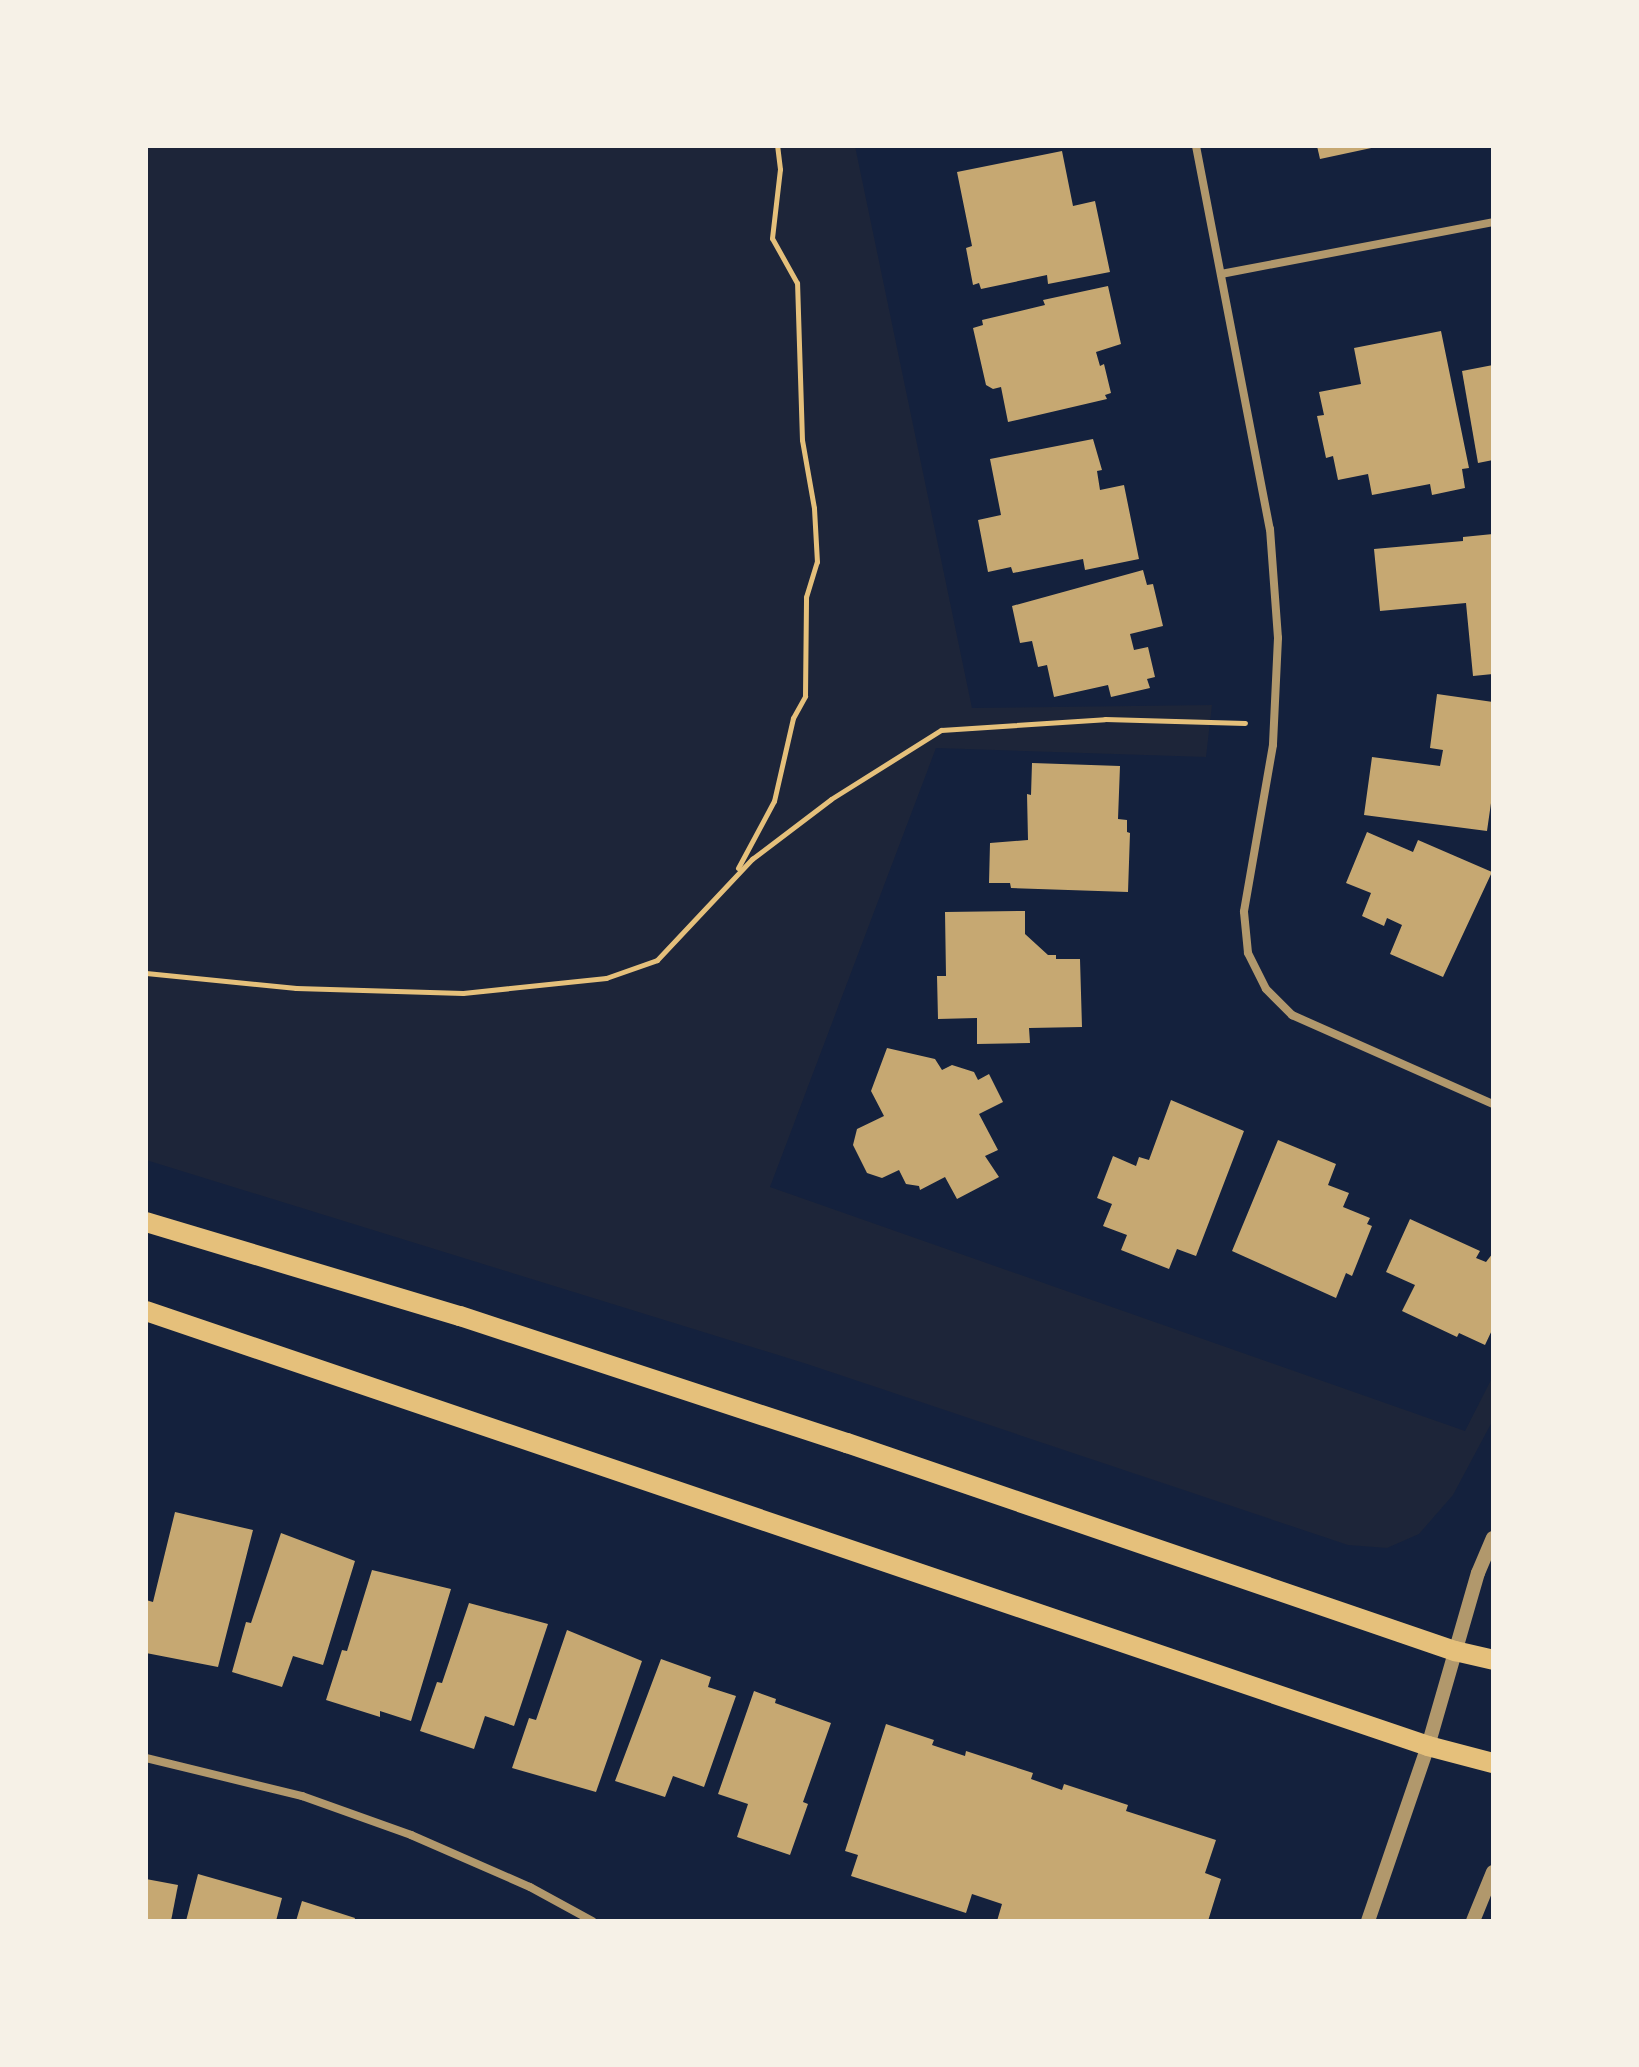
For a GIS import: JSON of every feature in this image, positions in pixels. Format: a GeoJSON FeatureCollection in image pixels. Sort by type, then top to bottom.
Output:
{"type":"FeatureCollection","features":[{"type":"Feature","properties":{"kind":"main road"},"geometry":{"type":"LineString","coordinates":[[146,1222],[460,1316],[758,1413],[1455,1651],[1493,1660]]}},
{"type":"Feature","properties":{"kind":"main road"},"geometry":{"type":"LineString","coordinates":[[146,1311],[1428,1746],[1493,1763]]}},
{"type":"Feature","properties":{"kind":"street"},"geometry":{"type":"LineString","coordinates":[[1196,146],[1270,529],[1278,638],[1274,723],[1257,850],[1244,912],[1248,953],[1266,989],[1292,1015],[1319,1030],[1493,1104]]}},
{"type":"Feature","properties":{"kind":"street"},"geometry":{"type":"LineString","coordinates":[[1221,274],[1493,222]]}},
{"type":"Feature","properties":{"kind":"street"},"geometry":{"type":"LineString","coordinates":[[1368,1921],[1428,1746],[1455,1651],[1493,1538]]}},
{"type":"Feature","properties":{"kind":"street"},"geometry":{"type":"LineString","coordinates":[[146,1758],[302,1796],[411,1835],[530,1887],[592,1921]]}},
{"type":"Feature","properties":{"kind":"street"},"geometry":{"type":"LineString","coordinates":[[1473,1921],[1493,1872]]}},
{"type":"Feature","properties":{"kind":"path"},"geometry":{"type":"LineString","coordinates":[[736,873],[774,801],[793,718],[805,696],[806,597],[817,562],[814,508],[802,440],[797,283],[772,238],[780,169],[777,146]]}},
{"type":"Feature","properties":{"kind":"path"},"geometry":{"type":"LineString","coordinates":[[146,973],[296,988],[463,993],[606,978],[657,960],[736,873],[831,799],[941,730],[1105,719],[1274,723]]}},
{"type":"Feature","properties":{"kind":"shaded area"},"geometry":{"type":"Polygon","coordinates":[[[146,146],[855,146],[972,708],[1212,705],[1206,757],[936,748],[770,1187],[1465,1431],[1493,1376],[1493,1420],[1453,1495],[1419,1534],[1387,1548],[1348,1545],[807,1364],[146,1160],[146,146]]]}},
{"type":"Feature","properties":{"kind":"building"},"geometry":{"type":"Polygon","coordinates":[[[1317,146],[1376,146],[1376,147],[1320,159],[1317,146]]]}},
{"type":"Feature","properties":{"kind":"building"},"geometry":{"type":"Polygon","coordinates":[[[1062,151],[1073,206],[1095,201],[1110,272],[1048,284],[1047,275],[981,289],[979,283],[973,285],[966,248],[972,246],[957,172],[1062,151]]]}},
{"type":"Feature","properties":{"kind":"building"},"geometry":{"type":"Polygon","coordinates":[[[1108,286],[1121,344],[1096,352],[1100,366],[1104,364],[1111,393],[1105,395],[1107,399],[1008,422],[1001,387],[993,389],[986,385],[973,328],[983,325],[982,320],[1045,305],[1043,300],[1108,286]]]}},
{"type":"Feature","properties":{"kind":"building"},"geometry":{"type":"Polygon","coordinates":[[[1441,331],[1469,468],[1462,469],[1465,488],[1432,495],[1430,484],[1372,495],[1368,474],[1338,480],[1333,456],[1326,458],[1317,416],[1324,415],[1319,392],[1361,384],[1354,348],[1441,331]]]}},
{"type":"Feature","properties":{"kind":"building"},"geometry":{"type":"Polygon","coordinates":[[[1493,365],[1493,460],[1478,463],[1462,371],[1493,365]]]}},
{"type":"Feature","properties":{"kind":"building"},"geometry":{"type":"Polygon","coordinates":[[[1093,439],[1102,470],[1097,471],[1100,490],[1124,485],[1139,559],[1085,570],[1083,559],[1013,573],[1011,567],[988,572],[978,520],[1001,515],[990,459],[1093,439]]]}},
{"type":"Feature","properties":{"kind":"building"},"geometry":{"type":"Polygon","coordinates":[[[1493,534],[1493,674],[1473,676],[1466,603],[1380,611],[1374,549],[1463,541],[1463,537],[1493,534]]]}},
{"type":"Feature","properties":{"kind":"building"},"geometry":{"type":"Polygon","coordinates":[[[1143,570],[1147,585],[1153,584],[1163,626],[1130,634],[1134,650],[1148,647],[1155,677],[1147,679],[1150,688],[1111,697],[1108,685],[1054,697],[1047,665],[1038,667],[1032,641],[1020,643],[1012,606],[1143,570]]]}},
{"type":"Feature","properties":{"kind":"building"},"geometry":{"type":"Polygon","coordinates":[[[1437,694],[1493,702],[1493,789],[1487,831],[1364,815],[1372,757],[1440,766],[1443,750],[1430,748],[1437,694]]]}},
{"type":"Feature","properties":{"kind":"building"},"geometry":{"type":"Polygon","coordinates":[[[1032,763],[1120,766],[1118,819],[1127,820],[1127,832],[1130,833],[1128,892],[1011,888],[1010,883],[989,883],[990,843],[1028,840],[1027,794],[1031,795],[1032,763]]]}},
{"type":"Feature","properties":{"kind":"building"},"geometry":{"type":"Polygon","coordinates":[[[1367,832],[1413,852],[1418,840],[1492,872],[1443,977],[1390,954],[1402,925],[1387,918],[1384,926],[1362,916],[1371,893],[1346,883],[1367,832]]]}},
{"type":"Feature","properties":{"kind":"building"},"geometry":{"type":"Polygon","coordinates":[[[1025,911],[1025,934],[1048,955],[1056,955],[1056,959],[1080,959],[1082,1027],[1029,1028],[1030,1043],[977,1044],[977,1018],[938,1019],[937,976],[946,976],[945,912],[1025,911]]]}},
{"type":"Feature","properties":{"kind":"building"},"geometry":{"type":"Polygon","coordinates":[[[887,1048],[935,1059],[942,1070],[952,1065],[974,1072],[978,1080],[989,1074],[1003,1102],[979,1114],[998,1150],[985,1156],[999,1177],[957,1199],[945,1177],[920,1190],[919,1186],[906,1184],[899,1170],[882,1178],[867,1173],[853,1145],[857,1129],[884,1116],[871,1091],[887,1048]]]}},
{"type":"Feature","properties":{"kind":"building"},"geometry":{"type":"Polygon","coordinates":[[[1171,1100],[1244,1131],[1196,1256],[1177,1249],[1169,1269],[1121,1250],[1127,1235],[1103,1226],[1112,1204],[1097,1198],[1113,1156],[1136,1166],[1139,1157],[1149,1160],[1171,1100]]]}},
{"type":"Feature","properties":{"kind":"building"},"geometry":{"type":"Polygon","coordinates":[[[1278,1140],[1336,1164],[1328,1185],[1349,1193],[1343,1207],[1370,1218],[1367,1224],[1372,1226],[1352,1276],[1346,1273],[1336,1298],[1232,1251],[1278,1140]]]}},
{"type":"Feature","properties":{"kind":"building"},"geometry":{"type":"Polygon","coordinates":[[[1410,1219],[1480,1251],[1476,1258],[1486,1262],[1493,1253],[1493,1328],[1485,1345],[1459,1333],[1457,1337],[1402,1311],[1415,1285],[1386,1272],[1410,1219]]]}},
{"type":"Feature","properties":{"kind":"building"},"geometry":{"type":"Polygon","coordinates":[[[175,1512],[253,1530],[218,1667],[146,1653],[146,1600],[153,1602],[175,1512]]]}},
{"type":"Feature","properties":{"kind":"building"},"geometry":{"type":"Polygon","coordinates":[[[281,1533],[355,1561],[323,1665],[293,1656],[282,1687],[232,1672],[246,1622],[251,1623],[281,1533]]]}},
{"type":"Feature","properties":{"kind":"building"},"geometry":{"type":"Polygon","coordinates":[[[372,1570],[451,1589],[411,1721],[380,1711],[380,1717],[326,1700],[342,1650],[347,1651],[372,1570]]]}},
{"type":"Feature","properties":{"kind":"building"},"geometry":{"type":"Polygon","coordinates":[[[469,1603],[548,1624],[514,1726],[485,1716],[474,1749],[420,1731],[437,1682],[442,1683],[469,1603]]]}},
{"type":"Feature","properties":{"kind":"building"},"geometry":{"type":"Polygon","coordinates":[[[567,1630],[642,1661],[596,1792],[512,1768],[529,1718],[536,1720],[567,1630]]]}},
{"type":"Feature","properties":{"kind":"building"},"geometry":{"type":"Polygon","coordinates":[[[661,1659],[711,1677],[708,1687],[736,1696],[704,1787],[673,1776],[665,1797],[615,1781],[661,1659]]]}},
{"type":"Feature","properties":{"kind":"building"},"geometry":{"type":"Polygon","coordinates":[[[754,1691],[776,1699],[775,1703],[831,1723],[803,1802],[808,1804],[790,1855],[737,1837],[748,1804],[718,1794],[754,1691]]]}},
{"type":"Feature","properties":{"kind":"building"},"geometry":{"type":"Polygon","coordinates":[[[886,1724],[934,1740],[932,1745],[965,1756],[966,1751],[1033,1773],[1031,1779],[1062,1790],[1064,1784],[1128,1805],[1126,1811],[1216,1840],[1205,1873],[1221,1879],[1208,1921],[997,1921],[1002,1904],[972,1894],[966,1913],[851,1876],[858,1855],[845,1851],[886,1724]]]}},
{"type":"Feature","properties":{"kind":"building"},"geometry":{"type":"Polygon","coordinates":[[[198,1874],[282,1898],[276,1921],[186,1921],[198,1874]]]}},
{"type":"Feature","properties":{"kind":"building"},"geometry":{"type":"Polygon","coordinates":[[[146,1879],[178,1885],[171,1921],[146,1921],[146,1879]]]}},
{"type":"Feature","properties":{"kind":"building"},"geometry":{"type":"Polygon","coordinates":[[[302,1901],[355,1918],[354,1921],[296,1921],[302,1901]]]}}]}
